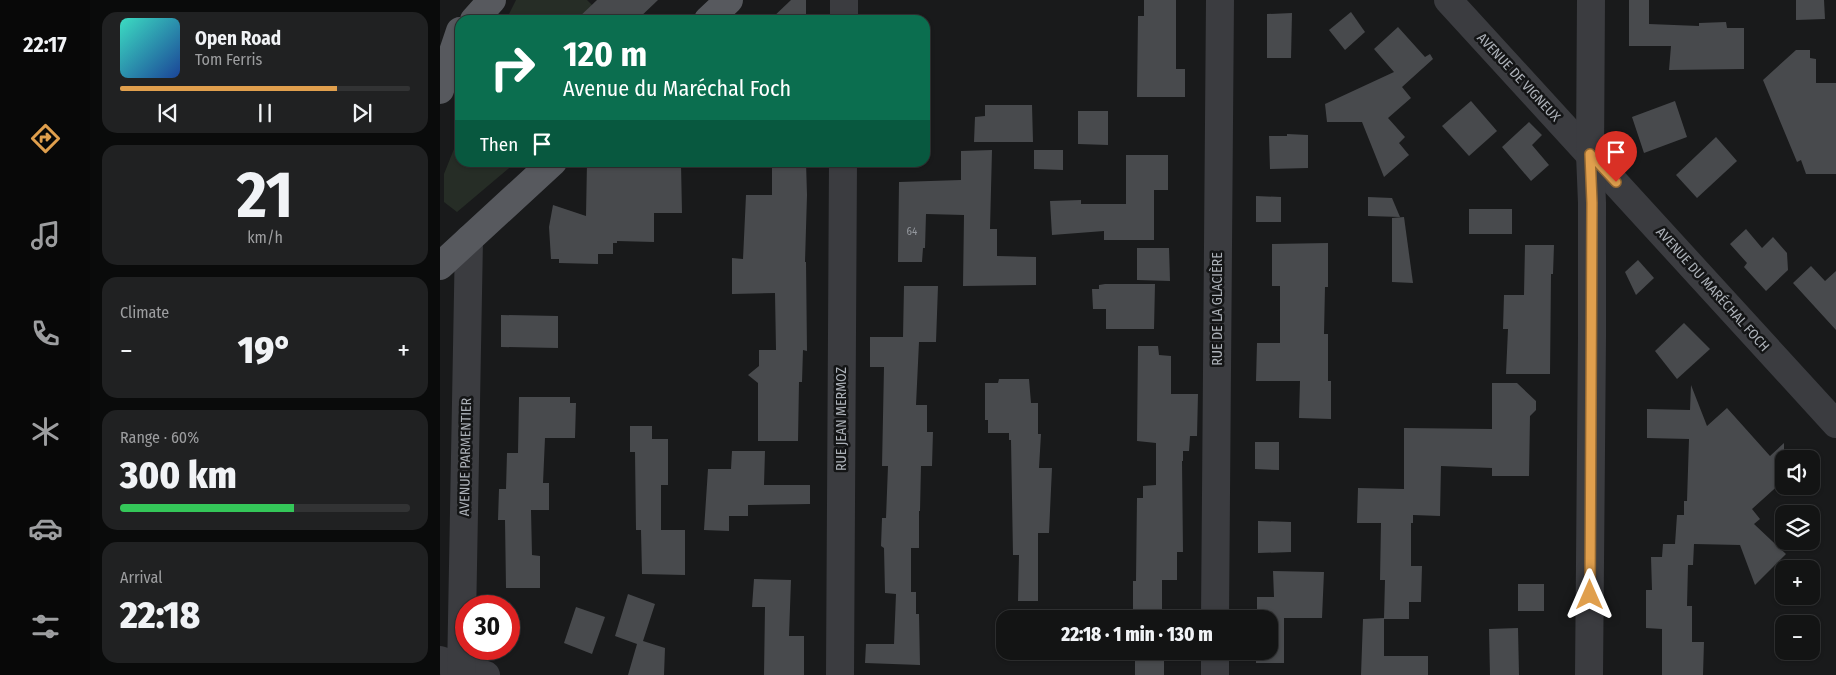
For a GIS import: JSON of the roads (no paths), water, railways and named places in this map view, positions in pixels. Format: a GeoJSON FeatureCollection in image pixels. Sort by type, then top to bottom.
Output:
{"type":"FeatureCollection","features":[{"type":"Feature","properties":{"kind":"main road"},"geometry":{"type":"LineString","coordinates":[[466,15],[469,0]]}},
{"type":"Feature","properties":{"kind":"main road"},"geometry":{"type":"LineString","coordinates":[[477,15],[492,0]]}},
{"type":"Feature","properties":{"kind":"main road"},"geometry":{"type":"LineString","coordinates":[[713,15],[729,0]]}},
{"type":"Feature","properties":{"kind":"main road"},"geometry":{"type":"LineString","coordinates":[[440,90],[455,50]]}},
{"type":"Feature","properties":{"kind":"main road"},"geometry":{"type":"LineString","coordinates":[[440,266],[548,167]]}},
{"type":"Feature","properties":{"kind":"street"},"geometry":{"type":"LineString","coordinates":[[844,0],[844,15]]}},
{"type":"Feature","properties":{"kind":"street","name":"RUE DE LA GLACIÈRE"},"geometry":{"type":"LineString","coordinates":[[1215,610],[1220,0]]}},
{"type":"Feature","properties":{"kind":"street","name":"AVENUE DE VIGNEUX"},"geometry":{"type":"LineString","coordinates":[[1448,0],[1590,154]]}},
{"type":"Feature","properties":{"kind":"street"},"geometry":{"type":"LineString","coordinates":[[1589,675],[1592,251],[1590,154],[1591,0]]}},
{"type":"Feature","properties":{"kind":"street","name":"AVENUE DU MARÉCHAL FOCH"},"geometry":{"type":"LineString","coordinates":[[1590,154],[1836,424]]}},
{"type":"Feature","properties":{"kind":"street","name":"RUE JEAN MERMOZ"},"geometry":{"type":"LineString","coordinates":[[840,675],[843,167]]}},
{"type":"Feature","properties":{"kind":"street","name":"AVENUE PARMENTIER"},"geometry":{"type":"LineString","coordinates":[[462,669],[470,239]]}},
{"type":"Feature","properties":{"kind":"street"},"geometry":{"type":"LineString","coordinates":[[1215,660],[1215,675]]}}]}
